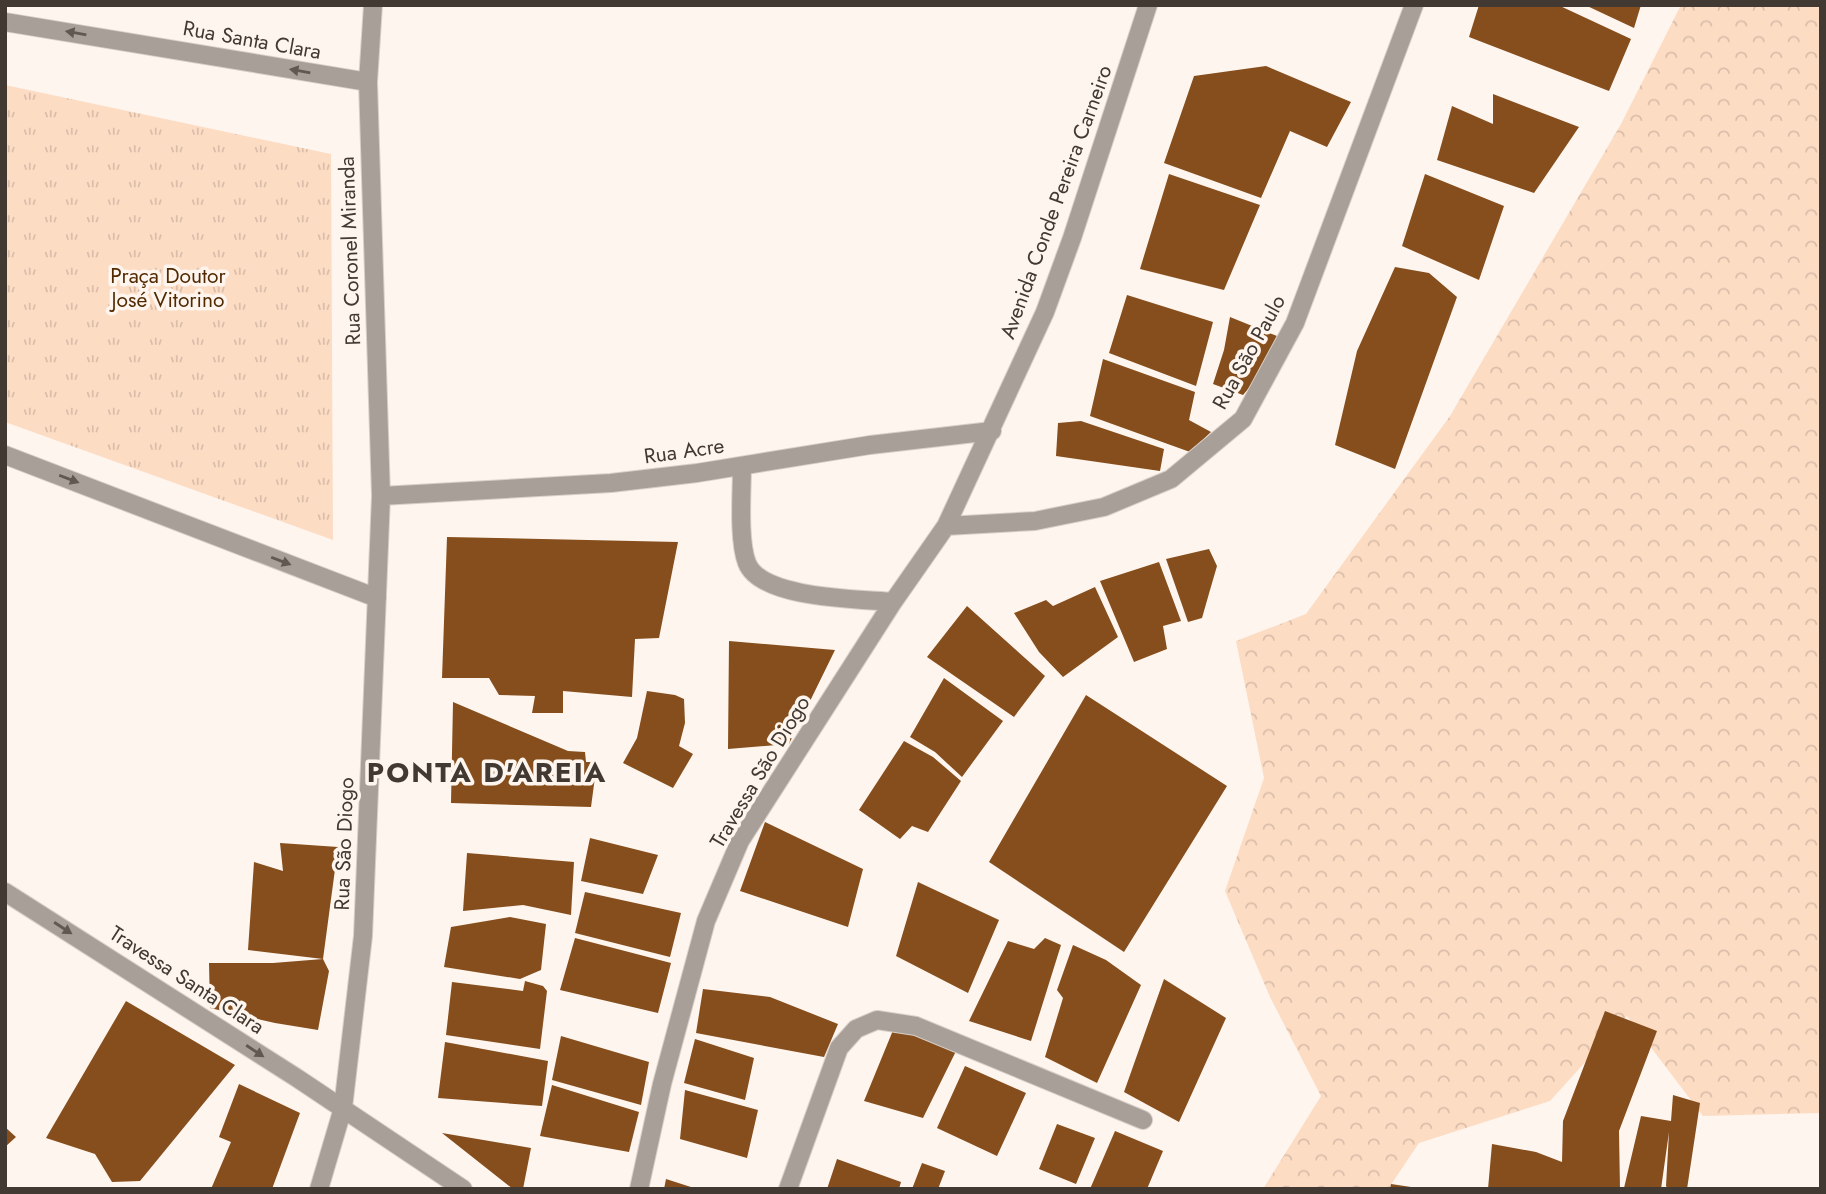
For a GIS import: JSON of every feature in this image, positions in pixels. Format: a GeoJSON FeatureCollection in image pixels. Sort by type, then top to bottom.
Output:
{"type":"FeatureCollection","features":[{"type":"Feature","properties":{"kind":"street","name":"Rua Coronel Miranda"},"geometry":{"type":"LineString","coordinates":[[373,5],[368,82],[381,495]]}},
{"type":"Feature","properties":{"kind":"street","name":"Avenida Conde Pereira Carneiro"},"geometry":{"type":"LineString","coordinates":[[947,526],[1045,312],[1148,5]]}},
{"type":"Feature","properties":{"kind":"street","name":"Rua São Paulo"},"geometry":{"type":"LineString","coordinates":[[947,526],[1035,521],[1104,507],[1171,479],[1243,419],[1295,323],[1414,5]]}},
{"type":"Feature","properties":{"kind":"street","name":"Rua Santa Clara"},"geometry":{"type":"LineString","coordinates":[[5,22],[368,82]]}},
{"type":"Feature","properties":{"kind":"street","name":"Rua Acre"},"geometry":{"type":"LineString","coordinates":[[381,495],[611,483],[992,430]]}},
{"type":"Feature","properties":{"kind":"street"},"geometry":{"type":"LineString","coordinates":[[5,454],[377,598]]}},
{"type":"Feature","properties":{"kind":"street"},"geometry":{"type":"LineString","coordinates":[[742,466],[743,544],[747,565],[772,586],[816,595],[893,601]]}},
{"type":"Feature","properties":{"kind":"street","name":"Rua São Diogo"},"geometry":{"type":"LineString","coordinates":[[318,1189],[343,1108],[363,936],[381,495]]}},
{"type":"Feature","properties":{"kind":"street","name":"Travessa São Diogo"},"geometry":{"type":"LineString","coordinates":[[639,1189],[662,1084],[706,921],[740,841],[893,601],[947,526]]}},
{"type":"Feature","properties":{"kind":"street","name":"Travessa Santa Clara"},"geometry":{"type":"LineString","coordinates":[[5,892],[343,1108]]}},
{"type":"Feature","properties":{"kind":"street"},"geometry":{"type":"LineString","coordinates":[[788,1189],[839,1048],[856,1029],[877,1020],[916,1026],[1143,1120]]}},
{"type":"Feature","properties":{"kind":"street"},"geometry":{"type":"LineString","coordinates":[[343,1108],[463,1189]]}},
{"type":"Feature","properties":{"kind":"green space"},"geometry":{"type":"Polygon","coordinates":[[[1681,5],[1821,5],[1821,1113],[1703,1116],[1627,1016],[1550,1101],[1419,1143],[1388,1189],[1263,1189],[1321,1096],[1270,997],[1225,891],[1264,778],[1236,641],[1306,614],[1450,416],[1621,124],[1681,5]]]}},
{"type":"Feature","properties":{"kind":"green space","name":"Praça Doutor José Vitorino"},"geometry":{"type":"Polygon","coordinates":[[[5,85],[331,154],[333,540],[5,422],[5,85]]]}},
{"type":"Feature","properties":{"kind":"building"},"geometry":{"type":"Polygon","coordinates":[[[1479,5],[1558,5],[1631,39],[1609,91],[1469,37],[1479,5]]]}},
{"type":"Feature","properties":{"kind":"building"},"geometry":{"type":"Polygon","coordinates":[[[1585,5],[1641,5],[1634,28],[1585,5]]]}},
{"type":"Feature","properties":{"kind":"building"},"geometry":{"type":"Polygon","coordinates":[[[1266,66],[1351,102],[1327,147],[1290,131],[1261,198],[1164,163],[1194,76],[1266,66]]]}},
{"type":"Feature","properties":{"kind":"building"},"geometry":{"type":"Polygon","coordinates":[[[1493,94],[1579,127],[1534,193],[1437,160],[1452,106],[1493,124],[1493,94]]]}},
{"type":"Feature","properties":{"kind":"building"},"geometry":{"type":"Polygon","coordinates":[[[1169,174],[1260,205],[1224,290],[1140,269],[1169,174]]]}},
{"type":"Feature","properties":{"kind":"building"},"geometry":{"type":"Polygon","coordinates":[[[1425,174],[1504,206],[1479,280],[1402,246],[1425,174]]]}},
{"type":"Feature","properties":{"kind":"building"},"geometry":{"type":"Polygon","coordinates":[[[1395,267],[1429,273],[1457,297],[1395,469],[1335,445],[1357,351],[1395,267]]]}},
{"type":"Feature","properties":{"kind":"building"},"geometry":{"type":"Polygon","coordinates":[[[1127,295],[1213,322],[1196,386],[1109,353],[1127,295]]]}},
{"type":"Feature","properties":{"kind":"building"},"geometry":{"type":"Polygon","coordinates":[[[1230,317],[1277,336],[1265,369],[1243,395],[1213,384],[1224,350],[1230,317]]]}},
{"type":"Feature","properties":{"kind":"building"},"geometry":{"type":"Polygon","coordinates":[[[1103,359],[1195,392],[1189,420],[1211,432],[1190,452],[1090,416],[1103,359]]]}},
{"type":"Feature","properties":{"kind":"building"},"geometry":{"type":"Polygon","coordinates":[[[1081,421],[1164,449],[1160,471],[1056,456],[1058,423],[1081,421]]]}},
{"type":"Feature","properties":{"kind":"building"},"geometry":{"type":"Polygon","coordinates":[[[447,537],[678,542],[659,638],[635,639],[632,697],[563,691],[563,713],[532,713],[535,696],[499,695],[489,678],[442,678],[447,537]]]}},
{"type":"Feature","properties":{"kind":"building"},"geometry":{"type":"Polygon","coordinates":[[[1209,549],[1217,566],[1202,618],[1188,622],[1166,559],[1209,549]]]}},
{"type":"Feature","properties":{"kind":"building"},"geometry":{"type":"Polygon","coordinates":[[[1159,562],[1181,621],[1163,626],[1167,649],[1134,662],[1100,581],[1159,562]]]}},
{"type":"Feature","properties":{"kind":"building"},"geometry":{"type":"Polygon","coordinates":[[[1095,587],[1118,637],[1063,677],[1039,652],[1014,613],[1046,600],[1053,606],[1095,587]]]}},
{"type":"Feature","properties":{"kind":"building"},"geometry":{"type":"Polygon","coordinates":[[[967,606],[1045,676],[1014,717],[927,657],[967,606]]]}},
{"type":"Feature","properties":{"kind":"building"},"geometry":{"type":"Polygon","coordinates":[[[729,641],[835,650],[789,744],[728,749],[729,641]]]}},
{"type":"Feature","properties":{"kind":"building"},"geometry":{"type":"Polygon","coordinates":[[[944,678],[1003,721],[962,777],[935,752],[910,737],[944,678]]]}},
{"type":"Feature","properties":{"kind":"building"},"geometry":{"type":"Polygon","coordinates":[[[647,691],[684,699],[685,723],[679,746],[693,754],[673,788],[623,763],[637,738],[647,691]]]}},
{"type":"Feature","properties":{"kind":"building"},"geometry":{"type":"Polygon","coordinates":[[[1086,695],[1227,786],[1124,952],[989,862],[1086,695]]]}},
{"type":"Feature","properties":{"kind":"building"},"geometry":{"type":"Polygon","coordinates":[[[453,702],[568,751],[585,752],[586,762],[597,762],[591,807],[451,803],[453,702]]]}},
{"type":"Feature","properties":{"kind":"building"},"geometry":{"type":"Polygon","coordinates":[[[904,741],[933,757],[961,781],[928,832],[912,826],[900,839],[859,810],[904,741]]]}},
{"type":"Feature","properties":{"kind":"building"},"geometry":{"type":"Polygon","coordinates":[[[765,822],[863,869],[848,927],[740,891],[765,822]]]}},
{"type":"Feature","properties":{"kind":"building"},"geometry":{"type":"Polygon","coordinates":[[[590,838],[658,855],[643,894],[581,881],[590,838]]]}},
{"type":"Feature","properties":{"kind":"building"},"geometry":{"type":"Polygon","coordinates":[[[280,843],[338,847],[323,959],[248,950],[254,862],[283,871],[280,843]]]}},
{"type":"Feature","properties":{"kind":"building"},"geometry":{"type":"Polygon","coordinates":[[[467,853],[574,862],[571,915],[523,905],[463,911],[467,853]]]}},
{"type":"Feature","properties":{"kind":"building"},"geometry":{"type":"Polygon","coordinates":[[[918,882],[999,920],[968,993],[896,956],[918,882]]]}},
{"type":"Feature","properties":{"kind":"building"},"geometry":{"type":"Polygon","coordinates":[[[585,892],[681,913],[670,957],[575,933],[585,892]]]}},
{"type":"Feature","properties":{"kind":"building"},"geometry":{"type":"Polygon","coordinates":[[[510,917],[546,924],[541,970],[520,979],[444,967],[451,927],[510,917]]]}},
{"type":"Feature","properties":{"kind":"building"},"geometry":{"type":"Polygon","coordinates":[[[575,938],[671,963],[658,1013],[560,990],[575,938]]]}},
{"type":"Feature","properties":{"kind":"building"},"geometry":{"type":"Polygon","coordinates":[[[1045,938],[1061,945],[1031,1041],[969,1021],[1008,941],[1034,949],[1045,938]]]}},
{"type":"Feature","properties":{"kind":"building"},"geometry":{"type":"Polygon","coordinates":[[[1073,945],[1106,960],[1141,985],[1097,1083],[1045,1057],[1063,998],[1057,990],[1073,945]]]}},
{"type":"Feature","properties":{"kind":"building"},"geometry":{"type":"Polygon","coordinates":[[[323,959],[329,971],[318,1030],[210,1008],[209,963],[273,963],[323,959]]]}},
{"type":"Feature","properties":{"kind":"building"},"geometry":{"type":"Polygon","coordinates":[[[1164,979],[1226,1018],[1179,1122],[1124,1092],[1164,979]]]}},
{"type":"Feature","properties":{"kind":"building"},"geometry":{"type":"Polygon","coordinates":[[[525,981],[543,986],[547,991],[540,1049],[446,1035],[452,982],[523,991],[525,981]]]}},
{"type":"Feature","properties":{"kind":"building"},"geometry":{"type":"Polygon","coordinates":[[[703,989],[770,997],[838,1024],[824,1057],[696,1033],[703,989]]]}},
{"type":"Feature","properties":{"kind":"building"},"geometry":{"type":"Polygon","coordinates":[[[126,1001],[235,1065],[140,1181],[112,1182],[95,1154],[46,1138],[126,1001]]]}},
{"type":"Feature","properties":{"kind":"building"},"geometry":{"type":"Polygon","coordinates":[[[1605,1011],[1657,1031],[1619,1131],[1620,1189],[1488,1189],[1492,1144],[1536,1152],[1562,1162],[1563,1121],[1605,1011]]]}},
{"type":"Feature","properties":{"kind":"building"},"geometry":{"type":"Polygon","coordinates":[[[896,1023],[960,1043],[923,1118],[864,1101],[896,1023]]]}},
{"type":"Feature","properties":{"kind":"building"},"geometry":{"type":"Polygon","coordinates":[[[561,1036],[649,1062],[641,1105],[552,1080],[561,1036]]]}},
{"type":"Feature","properties":{"kind":"building"},"geometry":{"type":"Polygon","coordinates":[[[695,1039],[754,1058],[745,1100],[684,1083],[695,1039]]]}},
{"type":"Feature","properties":{"kind":"building"},"geometry":{"type":"Polygon","coordinates":[[[445,1042],[548,1061],[542,1106],[438,1098],[445,1042]]]}},
{"type":"Feature","properties":{"kind":"building"},"geometry":{"type":"Polygon","coordinates":[[[965,1066],[1026,1093],[997,1156],[937,1128],[965,1066]]]}},
{"type":"Feature","properties":{"kind":"building"},"geometry":{"type":"Polygon","coordinates":[[[239,1084],[300,1113],[272,1189],[211,1189],[231,1142],[219,1137],[239,1084]]]}},
{"type":"Feature","properties":{"kind":"building"},"geometry":{"type":"Polygon","coordinates":[[[552,1085],[639,1112],[629,1152],[540,1136],[552,1085]]]}},
{"type":"Feature","properties":{"kind":"building"},"geometry":{"type":"Polygon","coordinates":[[[685,1090],[758,1110],[747,1158],[680,1139],[685,1090]]]}},
{"type":"Feature","properties":{"kind":"building"},"geometry":{"type":"Polygon","coordinates":[[[1673,1095],[1700,1103],[1687,1189],[1668,1189],[1666,1186],[1669,1132],[1661,1189],[1624,1188],[1641,1116],[1671,1121],[1673,1095]]]}},
{"type":"Feature","properties":{"kind":"building"},"geometry":{"type":"Polygon","coordinates":[[[1057,1124],[1095,1138],[1076,1184],[1039,1169],[1057,1124]]]}},
{"type":"Feature","properties":{"kind":"building"},"geometry":{"type":"Polygon","coordinates":[[[5,1127],[16,1137],[5,1147],[5,1127]]]}},
{"type":"Feature","properties":{"kind":"building"},"geometry":{"type":"Polygon","coordinates":[[[1115,1131],[1163,1151],[1147,1189],[1090,1189],[1115,1131]]]}},
{"type":"Feature","properties":{"kind":"building"},"geometry":{"type":"Polygon","coordinates":[[[442,1133],[531,1148],[523,1189],[513,1189],[442,1133]]]}},
{"type":"Feature","properties":{"kind":"building"},"geometry":{"type":"Polygon","coordinates":[[[837,1159],[901,1182],[899,1189],[827,1189],[837,1159]]]}},
{"type":"Feature","properties":{"kind":"building"},"geometry":{"type":"Polygon","coordinates":[[[922,1163],[945,1171],[938,1189],[912,1189],[922,1163]]]}},
{"type":"Feature","properties":{"kind":"building"},"geometry":{"type":"Polygon","coordinates":[[[666,1179],[694,1188],[694,1189],[664,1189],[666,1179]]]}},
{"type":"Feature","properties":{"kind":"building"},"geometry":{"type":"Polygon","coordinates":[[[1391,1184],[1411,1187],[1390,1189],[1391,1184]]]}},
{"type":"Feature","properties":{"kind":"district","name":"PONTA D'AREIA"},"geometry":{"type":"Point","coordinates":[487,772]}}]}
